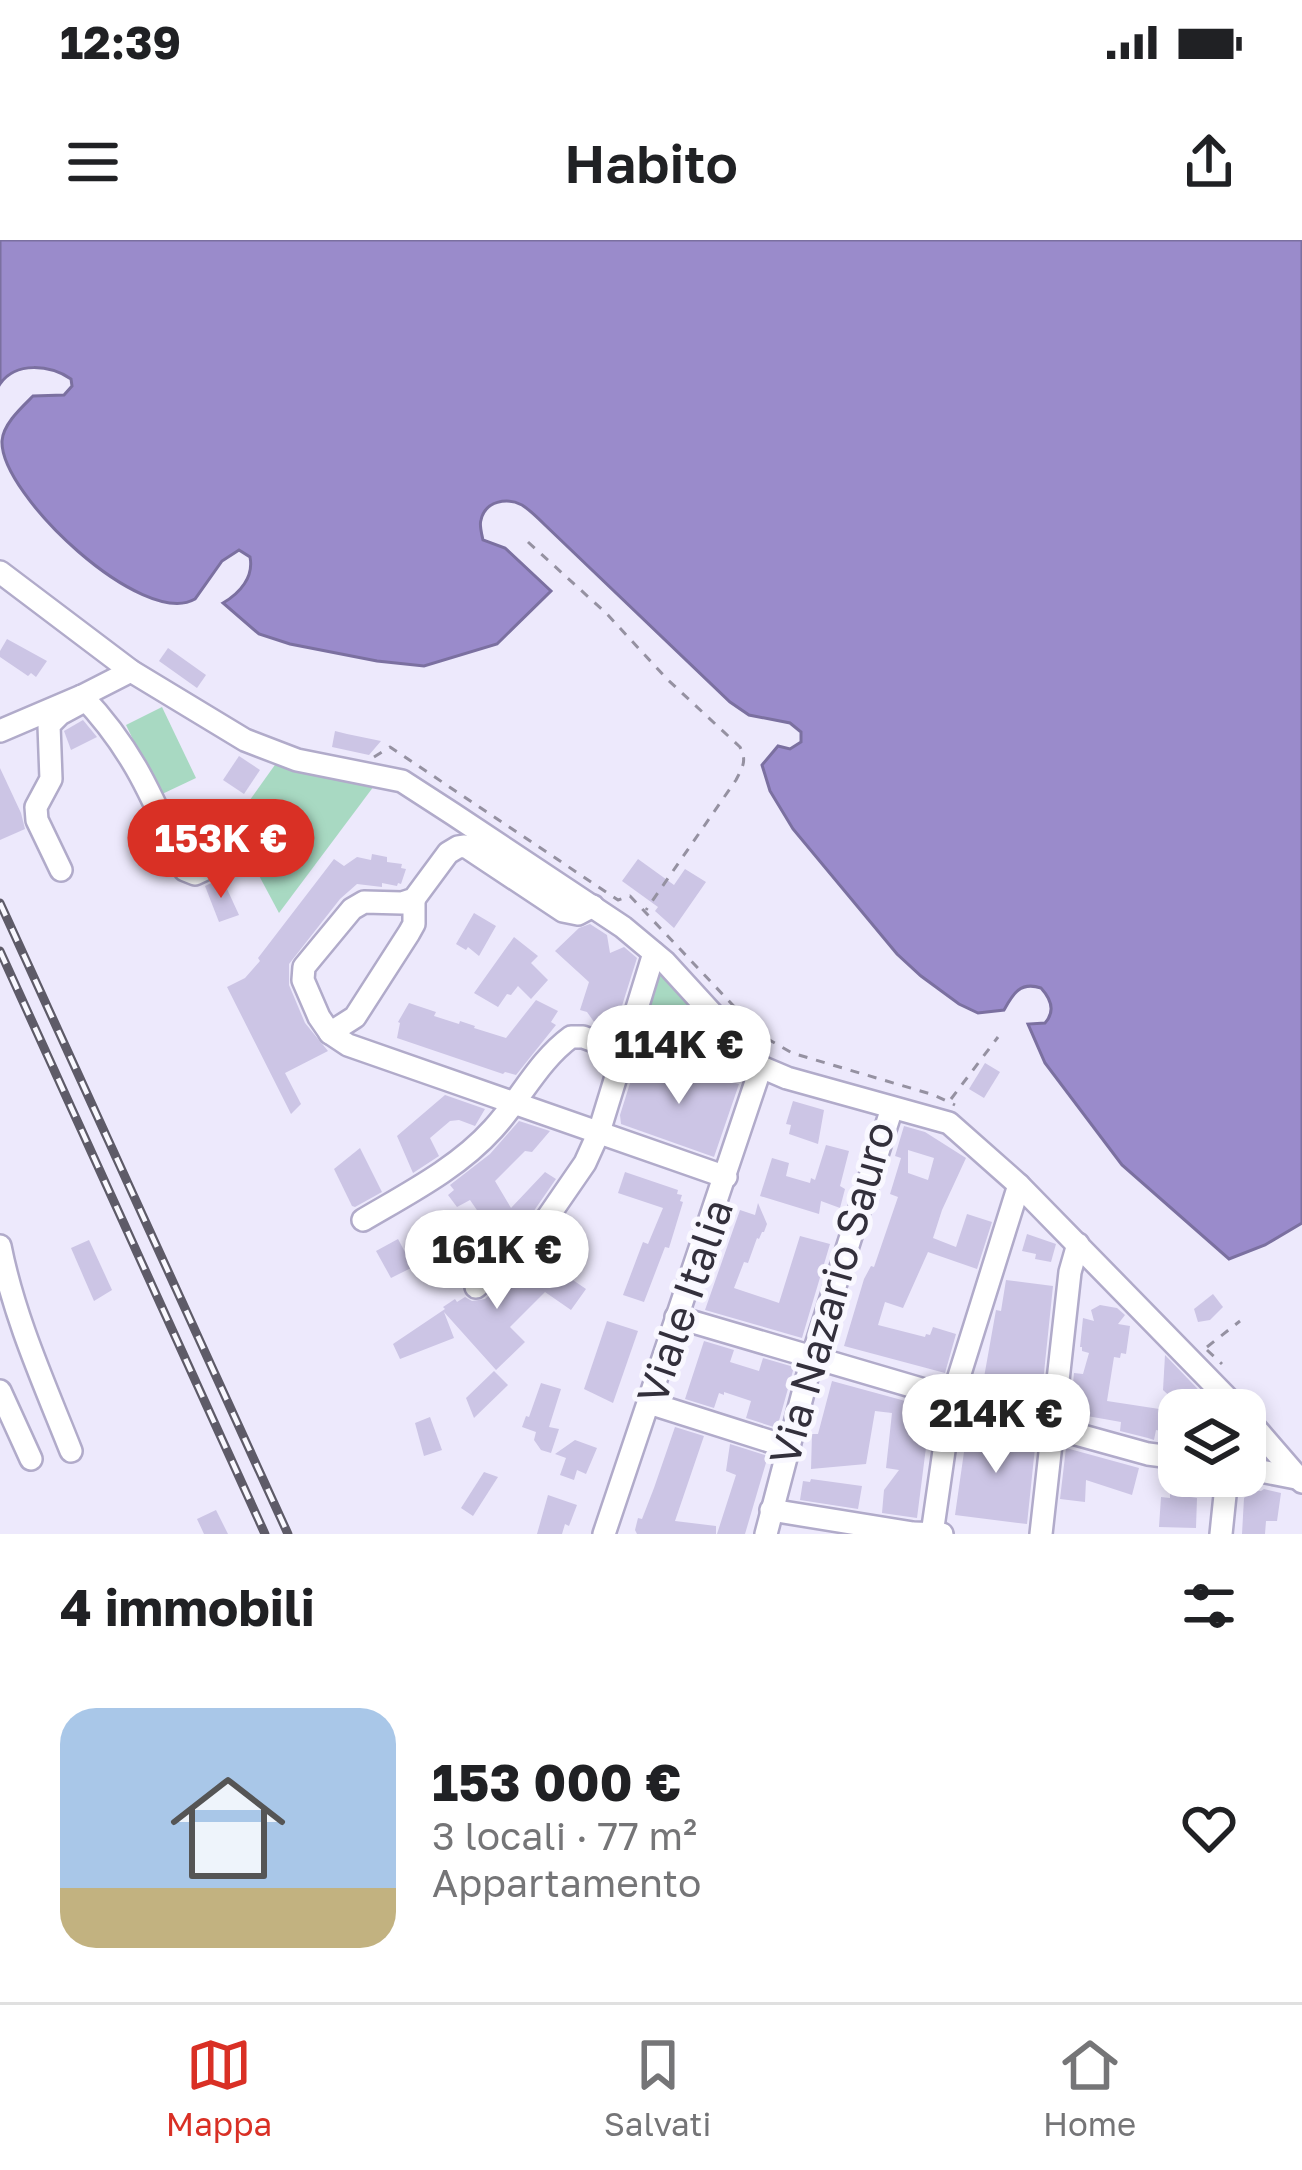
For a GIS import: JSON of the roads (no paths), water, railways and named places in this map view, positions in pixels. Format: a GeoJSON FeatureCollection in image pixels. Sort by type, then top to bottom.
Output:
{"type":"FeatureCollection","features":[{"type":"Feature","properties":{"kind":"street"},"geometry":{"type":"LineString","coordinates":[[0,572],[131,671],[265,750],[402,781],[623,926],[759,1065]]}},
{"type":"Feature","properties":{"kind":"street"},"geometry":{"type":"LineString","coordinates":[[61,870],[37,820],[36,807],[51,779],[50,725],[84,698],[131,671]]}},
{"type":"Feature","properties":{"kind":"street"},"geometry":{"type":"LineString","coordinates":[[0,731],[84,698]]}},
{"type":"Feature","properties":{"kind":"street"},"geometry":{"type":"LineString","coordinates":[[84,698],[135,762],[185,870],[194,874],[225,860]]}},
{"type":"Feature","properties":{"kind":"street"},"geometry":{"type":"LineString","coordinates":[[592,907],[578,914],[563,911],[465,846],[458,847],[448,853],[414,899],[364,902],[352,909],[304,967],[303,980],[319,1017],[339,1039],[726,1177]]}},
{"type":"Feature","properties":{"kind":"street"},"geometry":{"type":"LineString","coordinates":[[339,1039],[414,924],[414,899]]}},
{"type":"Feature","properties":{"kind":"street"},"geometry":{"type":"LineString","coordinates":[[476,1287],[543,1225],[585,1163],[599,1132],[654,953]]}},
{"type":"Feature","properties":{"kind":"street"},"geometry":{"type":"LineString","coordinates":[[363,1220],[431,1179],[489,1134],[571,1037],[741,1068],[759,1065]]}},
{"type":"Feature","properties":{"kind":"street","name":"Via Nazario Sauro"},"geometry":{"type":"LineString","coordinates":[[759,1065],[787,1078],[892,1108],[813,1355],[766,1534]]}},
{"type":"Feature","properties":{"kind":"street","name":"Viale Italia"},"geometry":{"type":"LineString","coordinates":[[604,1534],[726,1177],[759,1065]]}},
{"type":"Feature","properties":{"kind":"street"},"geometry":{"type":"LineString","coordinates":[[892,1108],[949,1123],[1018,1184],[1218,1389]]}},
{"type":"Feature","properties":{"kind":"street"},"geometry":{"type":"LineString","coordinates":[[771,1510],[936,1533],[954,1399],[1018,1184]]}},
{"type":"Feature","properties":{"kind":"street"},"geometry":{"type":"LineString","coordinates":[[1041,1534],[1070,1272],[1078,1244]]}},
{"type":"Feature","properties":{"kind":"street"},"geometry":{"type":"LineString","coordinates":[[0,1246],[20,1323],[71,1450]]}},
{"type":"Feature","properties":{"kind":"street"},"geometry":{"type":"LineString","coordinates":[[676,1318],[1158,1455]]}},
{"type":"Feature","properties":{"kind":"street"},"geometry":{"type":"LineString","coordinates":[[0,1391],[31,1459]]}},
{"type":"Feature","properties":{"kind":"street"},"geometry":{"type":"LineString","coordinates":[[649,1403],[788,1447]]}},
{"type":"Feature","properties":{"kind":"street"},"geometry":{"type":"LineString","coordinates":[[1266,1442],[1299,1480]]}},
{"type":"Feature","properties":{"kind":"street"},"geometry":{"type":"LineString","coordinates":[[1266,1473],[1299,1480]]}},
{"type":"Feature","properties":{"kind":"street"},"geometry":{"type":"LineString","coordinates":[[1221,1534],[1225,1497]]}},
{"type":"Feature","properties":{"kind":"railway"},"geometry":{"type":"LineString","coordinates":[[0,903],[288,1534]]}},
{"type":"Feature","properties":{"kind":"railway"},"geometry":{"type":"LineString","coordinates":[[0,951],[265,1534]]}}]}
